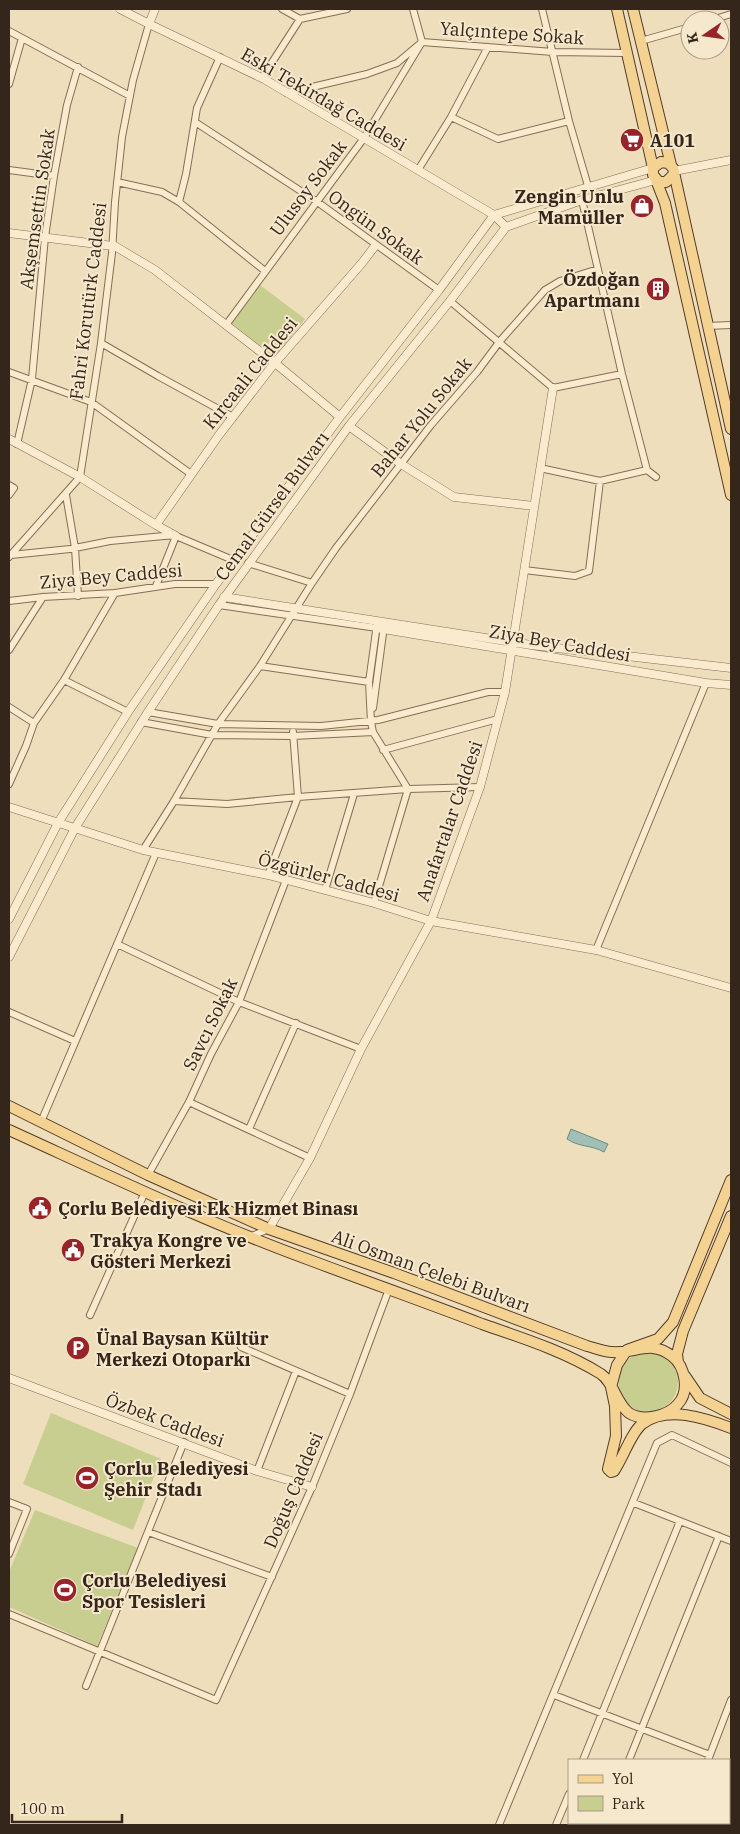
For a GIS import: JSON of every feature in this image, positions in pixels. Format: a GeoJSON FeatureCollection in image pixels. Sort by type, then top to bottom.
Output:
{"type":"FeatureCollection","features":[{"type":"Feature","properties":{"kind":"main road"},"geometry":{"type":"LineString","coordinates":[[617,9],[653,175],[665,203],[731,495]]}},
{"type":"Feature","properties":{"kind":"main road"},"geometry":{"type":"LineString","coordinates":[[633,9],[673,170],[731,429]]}},
{"type":"Feature","properties":{"kind":"main road"},"geometry":{"type":"LineString","coordinates":[[653,168],[661,162],[673,170]]}},
{"type":"Feature","properties":{"kind":"main road"},"geometry":{"type":"LineString","coordinates":[[656,180],[666,182],[673,170]]}},
{"type":"Feature","properties":{"kind":"main road","name":"Ali Osman Çelebi Bulvarı"},"geometry":{"type":"LineString","coordinates":[[9,1106],[148,1175],[269,1229],[394,1273],[586,1346],[613,1352],[628,1350]]}},
{"type":"Feature","properties":{"kind":"main road","name":"Ali Osman Çelebi Bulvarı"},"geometry":{"type":"LineString","coordinates":[[9,1130],[249,1237],[555,1350],[606,1378],[611,1387]]}},
{"type":"Feature","properties":{"kind":"main road"},"geometry":{"type":"LineString","coordinates":[[684,1375],[685,1387],[678,1404],[664,1414],[642,1425],[616,1469],[613,1472],[609,1471],[616,1436],[615,1406],[611,1387],[617,1365],[628,1350],[658,1338],[673,1322],[731,1180]]}},
{"type":"Feature","properties":{"kind":"main road"},"geometry":{"type":"LineString","coordinates":[[731,1216],[682,1332],[677,1354],[678,1362],[684,1375],[700,1398],[731,1414]]}},
{"type":"Feature","properties":{"kind":"main road"},"geometry":{"type":"LineString","coordinates":[[628,1350],[656,1347],[678,1362]]}},
{"type":"Feature","properties":{"kind":"main road"},"geometry":{"type":"LineString","coordinates":[[611,1387],[621,1405],[636,1416],[690,1415],[731,1428]]}},
{"type":"Feature","properties":{"kind":"street","name":"Eski Tekirdağ Caddesi"},"geometry":{"type":"LineString","coordinates":[[120,9],[262,78],[494,215],[506,226]]}},
{"type":"Feature","properties":{"kind":"street"},"geometry":{"type":"LineString","coordinates":[[148,24],[155,9]]}},
{"type":"Feature","properties":{"kind":"street"},"geometry":{"type":"LineString","coordinates":[[282,9],[300,19],[347,9]]}},
{"type":"Feature","properties":{"kind":"street"},"geometry":{"type":"LineString","coordinates":[[413,9],[422,42]]}},
{"type":"Feature","properties":{"kind":"street"},"geometry":{"type":"LineString","coordinates":[[542,9],[569,121],[588,186]]}},
{"type":"Feature","properties":{"kind":"street"},"geometry":{"type":"LineString","coordinates":[[262,78],[300,19]]}},
{"type":"Feature","properties":{"kind":"street","name":"Fahri Korutürk Caddesi"},"geometry":{"type":"LineString","coordinates":[[80,477],[101,342],[113,246],[122,137],[148,24]]}},
{"type":"Feature","properties":{"kind":"street"},"geometry":{"type":"LineString","coordinates":[[641,41],[680,30]]}},
{"type":"Feature","properties":{"kind":"street"},"geometry":{"type":"LineString","coordinates":[[9,31],[130,96]]}},
{"type":"Feature","properties":{"kind":"street"},"geometry":{"type":"LineString","coordinates":[[9,84],[22,38]]}},
{"type":"Feature","properties":{"kind":"street","name":"Yalçıntepe Sokak"},"geometry":{"type":"LineString","coordinates":[[288,93],[367,74],[397,63],[422,42],[553,52],[627,53]]}},
{"type":"Feature","properties":{"kind":"street","name":"Ulusoy Sokak"},"geometry":{"type":"LineString","coordinates":[[226,325],[364,138],[422,42]]}},
{"type":"Feature","properties":{"kind":"street"},"geometry":{"type":"LineString","coordinates":[[418,170],[452,117],[488,48]]}},
{"type":"Feature","properties":{"kind":"street"},"geometry":{"type":"LineString","coordinates":[[178,202],[197,108],[220,57]]}},
{"type":"Feature","properties":{"kind":"street","name":"Akşemsettin Sokak"},"geometry":{"type":"LineString","coordinates":[[17,444],[32,379],[45,237],[54,176],[67,105],[78,67]]}},
{"type":"Feature","properties":{"kind":"street"},"geometry":{"type":"LineString","coordinates":[[452,117],[498,139],[569,121]]}},
{"type":"Feature","properties":{"kind":"street","name":"Ongün Sokak"},"geometry":{"type":"LineString","coordinates":[[195,122],[316,201],[439,290]]}},
{"type":"Feature","properties":{"kind":"street"},"geometry":{"type":"LineString","coordinates":[[673,170],[731,160]]}},
{"type":"Feature","properties":{"kind":"street"},"geometry":{"type":"LineString","coordinates":[[494,215],[653,168]]}},
{"type":"Feature","properties":{"kind":"street"},"geometry":{"type":"LineString","coordinates":[[9,170],[54,176]]}},
{"type":"Feature","properties":{"kind":"street"},"geometry":{"type":"LineString","coordinates":[[506,226],[582,200],[656,180]]}},
{"type":"Feature","properties":{"kind":"street"},"geometry":{"type":"LineString","coordinates":[[117,182],[162,192],[178,202],[265,270]]}},
{"type":"Feature","properties":{"kind":"street"},"geometry":{"type":"LineString","coordinates":[[582,200],[622,374],[647,470],[656,477]]}},
{"type":"Feature","properties":{"kind":"street","name":"Cemal Gürsel Bulvarı"},"geometry":{"type":"LineString","coordinates":[[9,919],[58,823],[128,712],[216,584],[494,215]]}},
{"type":"Feature","properties":{"kind":"street","name":"Cemal Gürsel Bulvarı"},"geometry":{"type":"LineString","coordinates":[[9,957],[75,828],[148,712],[224,597],[348,426],[450,301],[506,226]]}},
{"type":"Feature","properties":{"kind":"street"},"geometry":{"type":"LineString","coordinates":[[9,233],[113,246],[155,270],[275,363],[340,417]]}},
{"type":"Feature","properties":{"kind":"street","name":"Kırcaali Caddesi"},"geometry":{"type":"LineString","coordinates":[[156,525],[191,474],[275,363],[376,246]]}},
{"type":"Feature","properties":{"kind":"street","name":"Bahar Yolu Sokak"},"geometry":{"type":"LineString","coordinates":[[143,850],[174,801],[218,724],[260,666],[312,583],[336,548],[431,425],[545,290],[560,281],[598,269]]}},
{"type":"Feature","properties":{"kind":"street"},"geometry":{"type":"LineString","coordinates":[[450,301],[500,341],[553,388],[622,374]]}},
{"type":"Feature","properties":{"kind":"street"},"geometry":{"type":"LineString","coordinates":[[708,326],[731,325]]}},
{"type":"Feature","properties":{"kind":"street"},"geometry":{"type":"LineString","coordinates":[[101,342],[233,417]]}},
{"type":"Feature","properties":{"kind":"street"},"geometry":{"type":"LineString","coordinates":[[9,372],[91,402],[191,474]]}},
{"type":"Feature","properties":{"kind":"street","name":"Anafartalar Caddesi"},"geometry":{"type":"LineString","coordinates":[[269,1229],[310,1158],[361,1049],[431,921],[480,788],[505,692],[553,388]]}},
{"type":"Feature","properties":{"kind":"street"},"geometry":{"type":"LineString","coordinates":[[348,426],[401,464],[454,497],[534,506]]}},
{"type":"Feature","properties":{"kind":"street"},"geometry":{"type":"LineString","coordinates":[[9,439],[80,477],[176,536],[233,560]]}},
{"type":"Feature","properties":{"kind":"street"},"geometry":{"type":"LineString","coordinates":[[540,468],[600,481],[647,470]]}},
{"type":"Feature","properties":{"kind":"street"},"geometry":{"type":"LineString","coordinates":[[10,556],[80,477]]}},
{"type":"Feature","properties":{"kind":"street"},"geometry":{"type":"LineString","coordinates":[[524,570],[575,576],[589,571],[600,481]]}},
{"type":"Feature","properties":{"kind":"street"},"geometry":{"type":"LineString","coordinates":[[9,486],[14,488],[9,495]]}},
{"type":"Feature","properties":{"kind":"street"},"geometry":{"type":"LineString","coordinates":[[66,494],[75,548],[78,596]]}},
{"type":"Feature","properties":{"kind":"street"},"geometry":{"type":"LineString","coordinates":[[10,556],[75,548],[110,541],[176,536]]}},
{"type":"Feature","properties":{"kind":"street"},"geometry":{"type":"LineString","coordinates":[[156,586],[176,536]]}},
{"type":"Feature","properties":{"kind":"street"},"geometry":{"type":"LineString","coordinates":[[248,563],[312,583]]}},
{"type":"Feature","properties":{"kind":"street","name":"Ziya Bey Caddesi"},"geometry":{"type":"LineString","coordinates":[[9,601],[115,593],[175,584],[216,584]]}},
{"type":"Feature","properties":{"kind":"street"},"geometry":{"type":"LineString","coordinates":[[9,784],[34,723],[64,680],[115,593]]}},
{"type":"Feature","properties":{"kind":"street"},"geometry":{"type":"LineString","coordinates":[[9,650],[43,597]]}},
{"type":"Feature","properties":{"kind":"street","name":"Ziya Bey Caddesi"},"geometry":{"type":"LineString","coordinates":[[224,597],[296,607],[381,625]]}},
{"type":"Feature","properties":{"kind":"street","name":"Ziya Bey Caddesi"},"geometry":{"type":"LineString","coordinates":[[219,605],[381,625],[512,646],[706,683],[731,685]]}},
{"type":"Feature","properties":{"kind":"street"},"geometry":{"type":"LineString","coordinates":[[374,903],[408,789],[373,732],[371,722],[368,682],[381,625]]}},
{"type":"Feature","properties":{"kind":"street"},"geometry":{"type":"LineString","coordinates":[[371,722],[381,625]]}},
{"type":"Feature","properties":{"kind":"street","name":"Ziya Bey Caddesi"},"geometry":{"type":"LineString","coordinates":[[512,646],[731,668]]}},
{"type":"Feature","properties":{"kind":"street"},"geometry":{"type":"LineString","coordinates":[[260,666],[368,682]]}},
{"type":"Feature","properties":{"kind":"street"},"geometry":{"type":"LineString","coordinates":[[64,680],[128,712]]}},
{"type":"Feature","properties":{"kind":"street"},"geometry":{"type":"LineString","coordinates":[[596,950],[706,683]]}},
{"type":"Feature","properties":{"kind":"street"},"geometry":{"type":"LineString","coordinates":[[148,712],[218,724],[293,727],[371,722],[488,692],[505,692]]}},
{"type":"Feature","properties":{"kind":"street"},"geometry":{"type":"LineString","coordinates":[[9,707],[34,723]]}},
{"type":"Feature","properties":{"kind":"street"},"geometry":{"type":"LineString","coordinates":[[384,750],[498,719]]}},
{"type":"Feature","properties":{"kind":"street"},"geometry":{"type":"LineString","coordinates":[[142,722],[212,734],[293,736],[373,732]]}},
{"type":"Feature","properties":{"kind":"street"},"geometry":{"type":"LineString","coordinates":[[268,875],[298,797],[293,727]]}},
{"type":"Feature","properties":{"kind":"street"},"geometry":{"type":"LineString","coordinates":[[174,801],[227,804],[408,789],[480,788]]}},
{"type":"Feature","properties":{"kind":"street"},"geometry":{"type":"LineString","coordinates":[[325,890],[354,794]]}},
{"type":"Feature","properties":{"kind":"street","name":"Özgürler Caddesi"},"geometry":{"type":"LineString","coordinates":[[9,807],[143,850],[268,875],[374,903],[431,921],[596,950],[731,988]]}},
{"type":"Feature","properties":{"kind":"street"},"geometry":{"type":"LineString","coordinates":[[41,1122],[156,853]]}},
{"type":"Feature","properties":{"kind":"street","name":"Savcı Sokak"},"geometry":{"type":"LineString","coordinates":[[148,1175],[189,1102],[211,1054],[239,1002],[286,880]]}},
{"type":"Feature","properties":{"kind":"street"},"geometry":{"type":"LineString","coordinates":[[117,944],[239,1002],[361,1049]]}},
{"type":"Feature","properties":{"kind":"street"},"geometry":{"type":"LineString","coordinates":[[9,1012],[75,1041]]}},
{"type":"Feature","properties":{"kind":"street"},"geometry":{"type":"LineString","coordinates":[[249,1130],[296,1023]]}},
{"type":"Feature","properties":{"kind":"street"},"geometry":{"type":"LineString","coordinates":[[189,1102],[310,1158]]}},
{"type":"Feature","properties":{"kind":"street"},"geometry":{"type":"LineString","coordinates":[[90,1315],[145,1192]]}},
{"type":"Feature","properties":{"kind":"street"},"geometry":{"type":"LineString","coordinates":[[249,1237],[269,1229]]}},
{"type":"Feature","properties":{"kind":"street","name":"Doğuş Caddesi"},"geometry":{"type":"LineString","coordinates":[[100,1652],[216,1700],[312,1487],[350,1394],[389,1289]]}},
{"type":"Feature","properties":{"kind":"street"},"geometry":{"type":"LineString","coordinates":[[241,1347],[350,1394]]}},
{"type":"Feature","properties":{"kind":"street"},"geometry":{"type":"LineString","coordinates":[[257,1471],[296,1372]]}},
{"type":"Feature","properties":{"kind":"street","name":"Özbek Caddesi"},"geometry":{"type":"LineString","coordinates":[[9,1378],[184,1442],[257,1471],[312,1487]]}},
{"type":"Feature","properties":{"kind":"street"},"geometry":{"type":"LineString","coordinates":[[499,1825],[658,1443],[672,1435],[731,1463]]}},
{"type":"Feature","properties":{"kind":"street"},"geometry":{"type":"LineString","coordinates":[[86,1686],[184,1442]]}},
{"type":"Feature","properties":{"kind":"street"},"geometry":{"type":"LineString","coordinates":[[9,1502],[27,1509],[9,1554]]}},
{"type":"Feature","properties":{"kind":"street"},"geometry":{"type":"LineString","coordinates":[[634,1503],[731,1541]]}},
{"type":"Feature","properties":{"kind":"street"},"geometry":{"type":"LineString","coordinates":[[583,1759],[680,1521]]}},
{"type":"Feature","properties":{"kind":"street"},"geometry":{"type":"LineString","coordinates":[[148,1532],[272,1577]]}},
{"type":"Feature","properties":{"kind":"street"},"geometry":{"type":"LineString","coordinates":[[629,1759],[719,1536]]}},
{"type":"Feature","properties":{"kind":"street"},"geometry":{"type":"LineString","coordinates":[[10,1617],[100,1652]]}},
{"type":"Feature","properties":{"kind":"street"},"geometry":{"type":"LineString","coordinates":[[554,1695],[709,1758],[731,1700]]}},
{"type":"Feature","properties":{"kind":"street"},"geometry":{"type":"LineString","coordinates":[[556,1825],[568,1796]]}},
{"type":"Feature","properties":{"kind":"green space"},"geometry":{"type":"Polygon","coordinates":[[[260,285],[305,319],[275,357],[231,323],[260,285]]]}},
{"type":"Feature","properties":{"kind":"green space"},"geometry":{"type":"Polygon","coordinates":[[[642,1352],[654,1352],[670,1360],[676,1370],[678,1382],[676,1394],[670,1404],[654,1412],[642,1412],[626,1404],[618,1388],[618,1376],[626,1360],[642,1352]]]}},
{"type":"Feature","properties":{"kind":"green space"},"geometry":{"type":"Polygon","coordinates":[[[51,1413],[161,1459],[133,1530],[23,1484],[51,1413]]]}},
{"type":"Feature","properties":{"kind":"green space","name":"Çorlu Belediyesi Spor Tesisleri"},"geometry":{"type":"Polygon","coordinates":[[[35,1510],[138,1548],[97,1646],[9,1607],[9,1572],[35,1510]]]}},
{"type":"Feature","properties":{"kind":"water"},"geometry":{"type":"Polygon","coordinates":[[[571,1129],[608,1144],[604,1152],[567,1139],[571,1129]]]}},
{"type":"Feature","properties":{"kind":"place","name":"A101"},"geometry":{"type":"Point","coordinates":[632,140]}},
{"type":"Feature","properties":{"kind":"place","name":"Zengin Unlu Mamüller"},"geometry":{"type":"Point","coordinates":[642,206]}},
{"type":"Feature","properties":{"kind":"place","name":"Özdoğan Apartmanı"},"geometry":{"type":"Point","coordinates":[658,289]}},
{"type":"Feature","properties":{"kind":"place","name":"Çorlu Belediyesi Ek Hizmet Binası"},"geometry":{"type":"Point","coordinates":[40,1208]}},
{"type":"Feature","properties":{"kind":"place","name":"Trakya Kongre ve Gösteri Merkezi"},"geometry":{"type":"Point","coordinates":[73,1250]}},
{"type":"Feature","properties":{"kind":"place","name":"Ünal Baysan Kültür Merkezi Otoparkı"},"geometry":{"type":"Point","coordinates":[78,1348]}},
{"type":"Feature","properties":{"kind":"place","name":"Çorlu Belediyesi Şehir Stadı"},"geometry":{"type":"Point","coordinates":[87,1478]}},
{"type":"Feature","properties":{"kind":"place","name":"Çorlu Belediyesi Spor Tesisleri"},"geometry":{"type":"Point","coordinates":[65,1590]}}]}
